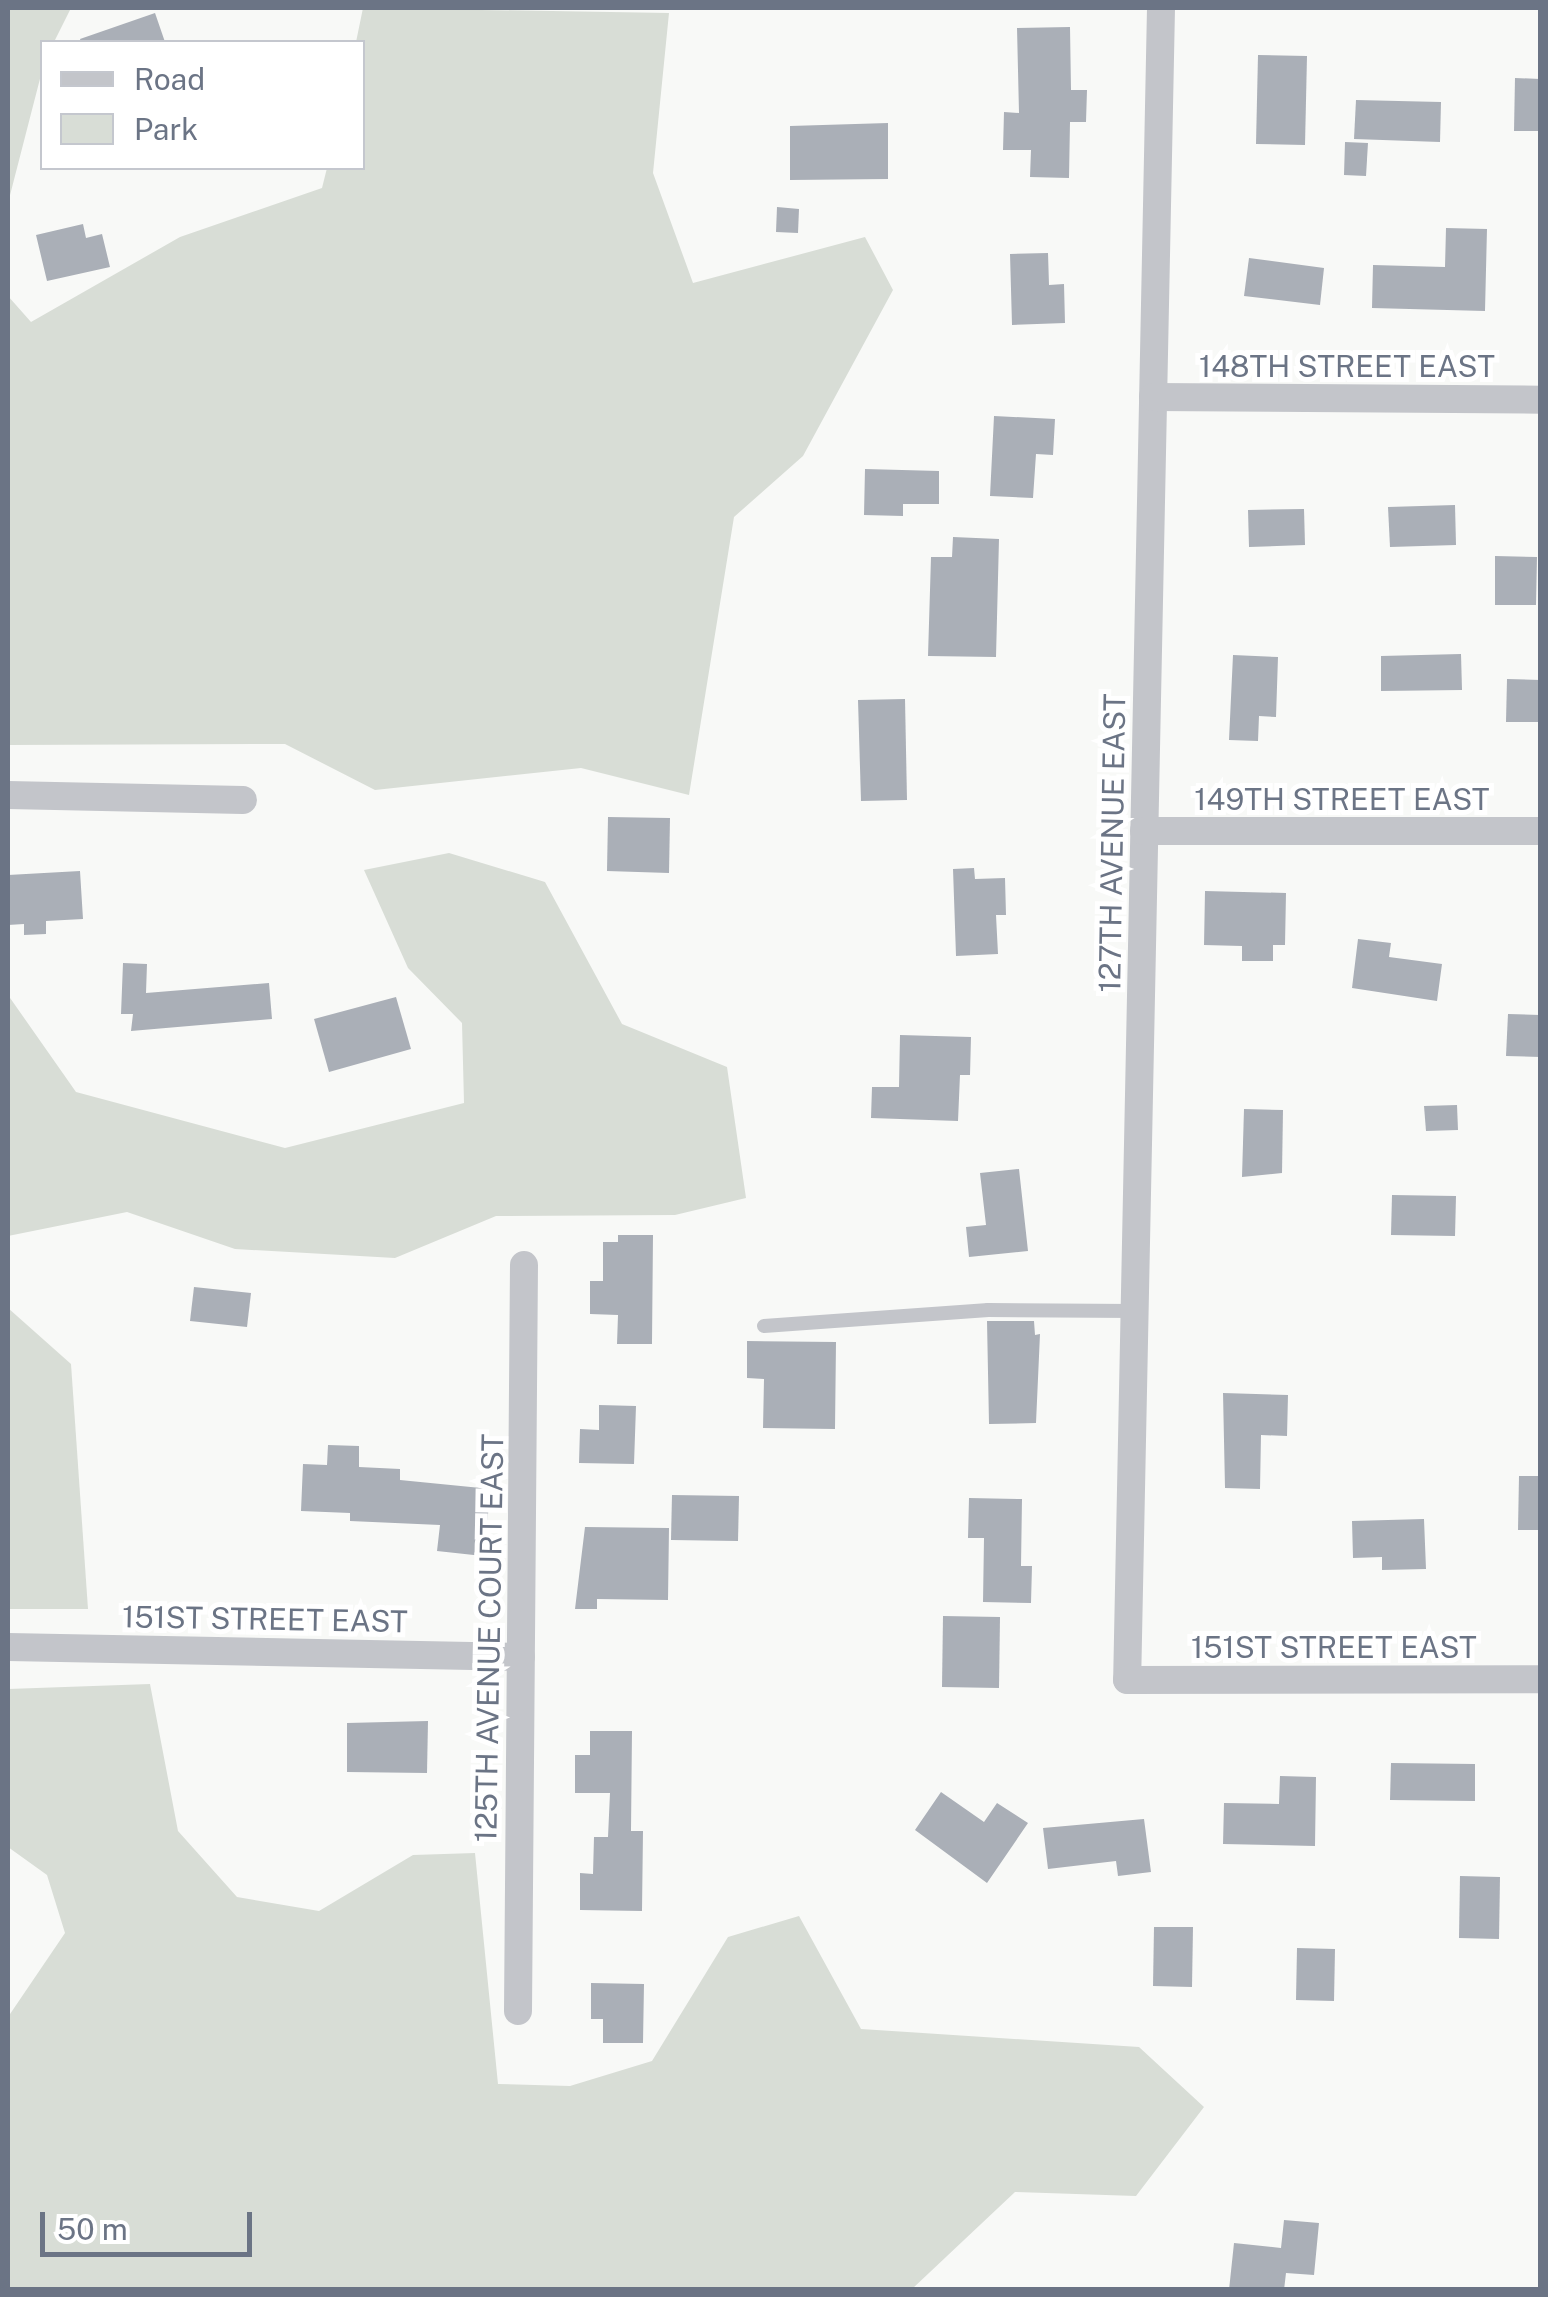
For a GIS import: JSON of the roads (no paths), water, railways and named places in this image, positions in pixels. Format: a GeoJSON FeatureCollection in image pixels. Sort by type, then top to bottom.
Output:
{"type":"FeatureCollection","features":[{"type":"Feature","properties":{"kind":"street","name":"127TH AVENUE EAST"},"geometry":{"type":"LineString","coordinates":[[1127,1680],[1161,8]]}},
{"type":"Feature","properties":{"kind":"street","name":"148TH STREET EAST"},"geometry":{"type":"LineString","coordinates":[[1153,397],[1540,400]]}},
{"type":"Feature","properties":{"kind":"street"},"geometry":{"type":"LineString","coordinates":[[8,795],[243,800]]}},
{"type":"Feature","properties":{"kind":"street","name":"149TH STREET EAST"},"geometry":{"type":"LineString","coordinates":[[1144,831],[1540,831]]}},
{"type":"Feature","properties":{"kind":"street","name":"125TH AVENUE COURT EAST"},"geometry":{"type":"LineString","coordinates":[[518,2011],[524,1265]]}},
{"type":"Feature","properties":{"kind":"street","name":"151ST STREET EAST"},"geometry":{"type":"LineString","coordinates":[[8,1647],[521,1656]]}},
{"type":"Feature","properties":{"kind":"street","name":"151ST STREET EAST"},"geometry":{"type":"LineString","coordinates":[[1127,1680],[1540,1679]]}},
{"type":"Feature","properties":{"kind":"lane"},"geometry":{"type":"LineString","coordinates":[[764,1326],[988,1310],[1134,1311]]}}]}
